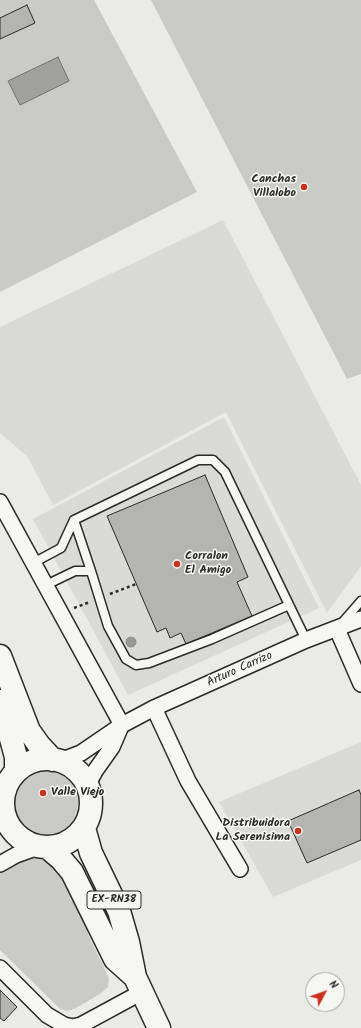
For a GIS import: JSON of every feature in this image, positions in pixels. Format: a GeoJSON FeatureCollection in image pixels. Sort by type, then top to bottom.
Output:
{"type":"FeatureCollection","features":[{"type":"Feature","properties":{"kind":"main road"},"geometry":{"type":"LineString","coordinates":[[0,656],[29,731],[39,745],[57,761],[70,766],[78,773],[85,782],[89,792],[91,802],[89,816],[84,828],[75,837],[64,844],[43,847]]}},
{"type":"Feature","properties":{"kind":"main road"},"geometry":{"type":"LineString","coordinates":[[0,701],[16,757],[16,772]]}},
{"type":"Feature","properties":{"kind":"main road","name":"EX-RN38"},"geometry":{"type":"LineString","coordinates":[[57,761],[50,759],[38,760],[26,764],[11,776],[2,798],[2,818],[15,835],[26,843],[43,847],[61,859],[72,872],[115,959],[139,984]]}},
{"type":"Feature","properties":{"kind":"main road","name":"EX-RN38"},"geometry":{"type":"LineString","coordinates":[[84,828],[91,853],[120,911],[139,984],[159,1028]]}},
{"type":"Feature","properties":{"kind":"street"},"geometry":{"type":"LineString","coordinates":[[0,502],[122,725],[112,747],[95,771],[87,786]]}},
{"type":"Feature","properties":{"kind":"street","name":"Arturo Carrizo"},"geometry":{"type":"LineString","coordinates":[[57,761],[81,752],[122,725],[154,708],[306,640],[361,619]]}},
{"type":"Feature","properties":{"kind":"street"},"geometry":{"type":"LineString","coordinates":[[337,629],[361,684]]}},
{"type":"Feature","properties":{"kind":"street"},"geometry":{"type":"LineString","coordinates":[[154,708],[188,781],[240,869]]}},
{"type":"Feature","properties":{"kind":"street"},"geometry":{"type":"LineString","coordinates":[[0,864],[16,855],[43,847]]}},
{"type":"Feature","properties":{"kind":"street"},"geometry":{"type":"LineString","coordinates":[[0,968],[47,1015],[64,1025],[72,1027],[81,1025],[139,984]]}},
{"type":"Feature","properties":{"kind":"lane"},"geometry":{"type":"LineString","coordinates":[[33,563],[61,548],[74,520],[198,460],[213,460],[225,472],[306,640]]}},
{"type":"Feature","properties":{"kind":"lane"},"geometry":{"type":"LineString","coordinates":[[74,520],[108,626],[126,659],[136,666],[149,663],[212,639],[289,605]]}},
{"type":"Feature","properties":{"kind":"lane"},"geometry":{"type":"LineString","coordinates":[[46,585],[75,571],[91,571]]}},
{"type":"Feature","properties":{"kind":"lane"},"geometry":{"type":"LineString","coordinates":[[337,629],[361,601]]}},
{"type":"Feature","properties":{"kind":"shaded area"},"geometry":{"type":"Polygon","coordinates":[[[0,0],[94,0],[197,192],[0,292],[0,0]]]}},
{"type":"Feature","properties":{"kind":"shaded area","name":"Canchas Villalobo"},"geometry":{"type":"Polygon","coordinates":[[[151,0],[361,0],[361,374],[347,379],[151,0]]]}},
{"type":"Feature","properties":{"kind":"shaded area"},"geometry":{"type":"Polygon","coordinates":[[[58,57],[69,81],[20,105],[8,81],[58,57]]]}},
{"type":"Feature","properties":{"kind":"shaded area"},"geometry":{"type":"Polygon","coordinates":[[[223,220],[361,485],[361,566],[327,613],[226,412],[53,505],[27,456],[0,433],[0,327],[223,220]]]}},
{"type":"Feature","properties":{"kind":"shaded area","name":"Corralon El Amigo"},"geometry":{"type":"Polygon","coordinates":[[[224,417],[319,608],[128,695],[33,519],[224,417]]]}},
{"type":"Feature","properties":{"kind":"shaded area","name":"Distribuidora La Serenisima"},"geometry":{"type":"Polygon","coordinates":[[[361,742],[361,860],[273,897],[219,802],[361,742]]]}},
{"type":"Feature","properties":{"kind":"shaded area"},"geometry":{"type":"Polygon","coordinates":[[[40,771],[52,771],[69,780],[76,791],[78,803],[76,815],[69,826],[52,835],[40,835],[28,830],[19,821],[14,809],[14,797],[19,785],[28,776],[40,771]]]}},
{"type":"Feature","properties":{"kind":"shaded area"},"geometry":{"type":"Polygon","coordinates":[[[34,855],[46,856],[59,863],[89,917],[88,935],[109,978],[108,987],[100,994],[68,1011],[60,1009],[0,950],[0,870],[34,855]]]}},
{"type":"Feature","properties":{"kind":"building"},"geometry":{"type":"Polygon","coordinates":[[[27,5],[35,23],[0,39],[0,18],[27,5]]]}},
{"type":"Feature","properties":{"kind":"building"},"geometry":{"type":"Polygon","coordinates":[[[205,475],[248,577],[237,582],[252,616],[186,644],[181,633],[170,638],[166,628],[157,632],[107,516],[205,475]]]}},
{"type":"Feature","properties":{"kind":"building"},"geometry":{"type":"Polygon","coordinates":[[[359,790],[361,795],[361,840],[307,863],[288,821],[359,790]]]}},
{"type":"Feature","properties":{"kind":"building"},"geometry":{"type":"Polygon","coordinates":[[[0,990],[17,1007],[4,1021],[0,1018],[0,990]]]}},
{"type":"Feature","properties":{"kind":"place","name":"Canchas Villalobo"},"geometry":{"type":"Point","coordinates":[304,187]}},
{"type":"Feature","properties":{"kind":"place","name":"Corralon El Amigo"},"geometry":{"type":"Point","coordinates":[177,564]}},
{"type":"Feature","properties":{"kind":"place","name":"Valle Viejo"},"geometry":{"type":"Point","coordinates":[43,793]}},
{"type":"Feature","properties":{"kind":"place","name":"Distribuidora La Serenisima"},"geometry":{"type":"Point","coordinates":[298,831]}}]}
